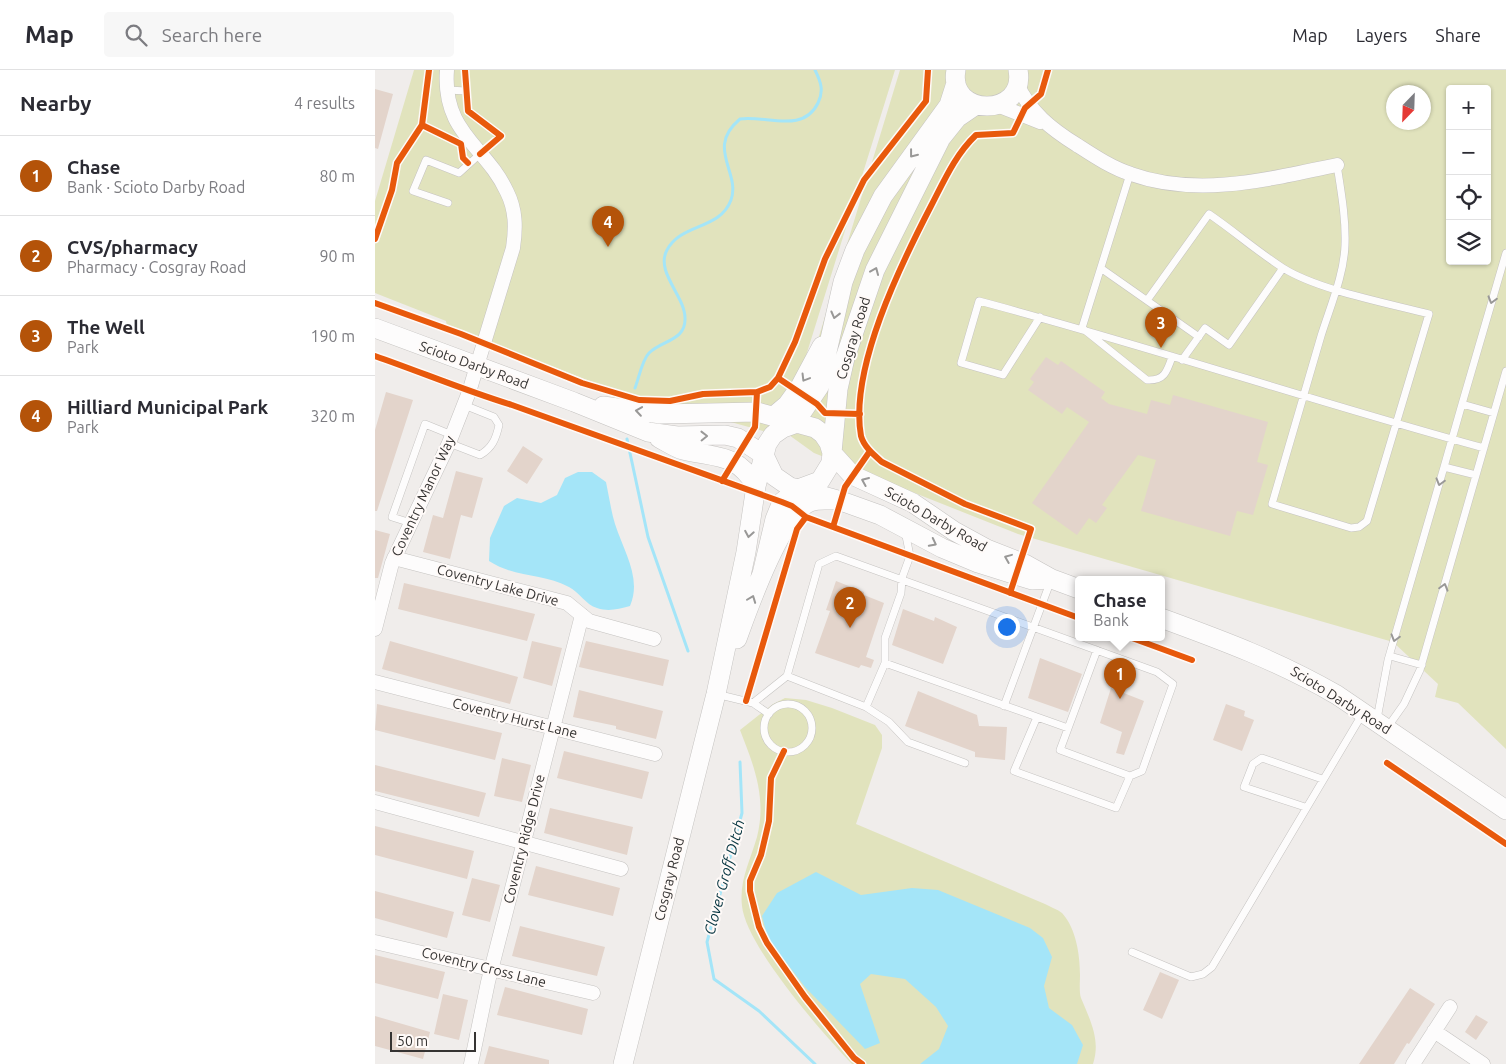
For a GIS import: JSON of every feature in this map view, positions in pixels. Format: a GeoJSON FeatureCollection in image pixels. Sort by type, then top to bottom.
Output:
{"type":"FeatureCollection","features":[{"type":"Feature","properties":{"kind":"main road"},"geometry":{"type":"LineString","coordinates":[[976,105],[997,105],[1009,97],[1018,74]]}},
{"type":"Feature","properties":{"kind":"main road","name":"Cosgray Road"},"geometry":{"type":"LineString","coordinates":[[762,574],[775,519],[782,502],[801,488],[820,481],[831,463],[838,389],[845,358],[875,270],[941,138],[957,118],[976,105],[967,100],[956,77]]}},
{"type":"Feature","properties":{"kind":"main road","name":"Cosgray Road"},"geometry":{"type":"LineString","coordinates":[[623,1064],[716,694],[745,552],[756,486],[764,455],[773,435],[783,428],[794,424],[819,387],[829,351],[829,336],[843,282],[855,250],[883,196],[949,105],[956,77]]}},
{"type":"Feature","properties":{"kind":"main road","name":"Scioto Darby Road"},"geometry":{"type":"LineString","coordinates":[[375,328],[574,402],[647,432],[682,450],[707,453],[734,461],[748,472],[756,486]]}},
{"type":"Feature","properties":{"kind":"main road","name":"Cosgray Road"},"geometry":{"type":"LineString","coordinates":[[774,416],[787,405],[814,362],[818,350],[829,336]]}},
{"type":"Feature","properties":{"kind":"main road","name":"Scioto Darby Road"},"geometry":{"type":"LineString","coordinates":[[574,402],[661,414],[724,411],[757,412],[794,424],[815,428],[823,434],[829,443],[832,453],[852,475],[913,502],[954,532],[987,549],[1075,588]]}},
{"type":"Feature","properties":{"kind":"main road","name":"Scioto Darby Road"},"geometry":{"type":"LineString","coordinates":[[647,432],[677,436],[725,435],[739,438],[764,455],[774,476],[790,487],[801,488],[880,515],[904,529],[978,563],[1032,580],[1052,579]]}},
{"type":"Feature","properties":{"kind":"main road","name":"Cosgray Road"},"geometry":{"type":"LineString","coordinates":[[716,694],[762,574],[792,519],[809,503],[819,500],[841,501]]}},
{"type":"Feature","properties":{"kind":"main road","name":"Scioto Darby Road"},"geometry":{"type":"LineString","coordinates":[[1165,620],[1279,663],[1330,691],[1506,810]]}},
{"type":"Feature","properties":{"kind":"street","name":"Coventry Manor Way"},"geometry":{"type":"LineString","coordinates":[[375,629],[380,592],[464,404],[513,248],[516,220],[507,191],[457,122],[448,90],[447,70]]}},
{"type":"Feature","properties":{"kind":"street"},"geometry":{"type":"LineString","coordinates":[[1018,74],[1024,99],[1048,125]]}},
{"type":"Feature","properties":{"kind":"street"},"geometry":{"type":"LineString","coordinates":[[997,105],[1048,125],[1099,159],[1131,174],[1176,185],[1223,186],[1337,165]]}},
{"type":"Feature","properties":{"kind":"street","name":"Coventry Lake Drive"},"geometry":{"type":"LineString","coordinates":[[394,558],[567,604],[589,621],[654,639]]}},
{"type":"Feature","properties":{"kind":"street","name":"Coventry Ridge Drive"},"geometry":{"type":"LineString","coordinates":[[471,1064],[523,842],[582,615]]}},
{"type":"Feature","properties":{"kind":"street","name":"Coventry Hurst Lane"},"geometry":{"type":"LineString","coordinates":[[375,682],[655,754]]}},
{"type":"Feature","properties":{"kind":"street"},"geometry":{"type":"LineString","coordinates":[[375,802],[621,869]]}},
{"type":"Feature","properties":{"kind":"street","name":"Coventry Cross Lane"},"geometry":{"type":"LineString","coordinates":[[375,942],[593,993]]}},
{"type":"Feature","properties":{"kind":"street"},"geometry":{"type":"LineString","coordinates":[[1413,1064],[1450,1007]]}},
{"type":"Feature","properties":{"kind":"street"},"geometry":{"type":"LineString","coordinates":[[1434,1031],[1483,1064]]}},
{"type":"Feature","properties":{"kind":"lane"},"geometry":{"type":"LineString","coordinates":[[448,90],[466,91]]}},
{"type":"Feature","properties":{"kind":"lane"},"geometry":{"type":"LineString","coordinates":[[448,203],[413,191],[426,160],[459,173],[479,154]]}},
{"type":"Feature","properties":{"kind":"lane"},"geometry":{"type":"LineString","coordinates":[[1148,300],[1209,214],[1283,268],[1308,280],[1336,288],[1429,314],[1367,521],[1359,527],[1351,528],[1272,504],[1336,288],[1345,246],[1344,209],[1337,165]]}},
{"type":"Feature","properties":{"kind":"lane"},"geometry":{"type":"LineString","coordinates":[[1083,328],[1131,174]]}},
{"type":"Feature","properties":{"kind":"lane"},"geometry":{"type":"LineString","coordinates":[[1376,721],[1390,656],[1506,253]]}},
{"type":"Feature","properties":{"kind":"lane"},"geometry":{"type":"LineString","coordinates":[[1182,360],[1205,328],[1229,345],[1283,268]]}},
{"type":"Feature","properties":{"kind":"lane"},"geometry":{"type":"LineString","coordinates":[[1102,269],[1199,337]]}},
{"type":"Feature","properties":{"kind":"lane"},"geometry":{"type":"LineString","coordinates":[[1040,317],[1003,375],[961,362],[979,301],[1083,328],[1172,358],[1485,448]]}},
{"type":"Feature","properties":{"kind":"lane"},"geometry":{"type":"LineString","coordinates":[[1083,328],[1147,380],[1159,379],[1164,376],[1172,358]]}},
{"type":"Feature","properties":{"kind":"lane"},"geometry":{"type":"LineString","coordinates":[[1132,952],[1191,977],[1203,974],[1211,967],[1322,778],[1376,721],[1404,704],[1422,665],[1506,371]]}},
{"type":"Feature","properties":{"kind":"lane"},"geometry":{"type":"LineString","coordinates":[[411,523],[392,517],[425,424],[480,455],[489,450],[496,436],[499,425],[494,417],[464,404]]}},
{"type":"Feature","properties":{"kind":"lane"},"geometry":{"type":"LineString","coordinates":[[1462,404],[1494,413]]}},
{"type":"Feature","properties":{"kind":"lane"},"geometry":{"type":"LineString","coordinates":[[1445,467],[1476,475]]}},
{"type":"Feature","properties":{"kind":"lane"},"geometry":{"type":"LineString","coordinates":[[866,707],[885,663],[885,638],[901,593],[902,578],[910,556],[904,529]]}},
{"type":"Feature","properties":{"kind":"lane"},"geometry":{"type":"LineString","coordinates":[[753,703],[787,676],[819,564],[836,556],[902,578],[1157,672],[1173,684],[1142,771],[1130,776],[1060,750],[1097,650]]}},
{"type":"Feature","properties":{"kind":"lane"},"geometry":{"type":"LineString","coordinates":[[1005,706],[1052,579]]}},
{"type":"Feature","properties":{"kind":"lane"},"geometry":{"type":"LineString","coordinates":[[1390,656],[1422,665]]}},
{"type":"Feature","properties":{"kind":"lane"},"geometry":{"type":"LineString","coordinates":[[885,663],[1068,728]]}},
{"type":"Feature","properties":{"kind":"lane"},"geometry":{"type":"LineString","coordinates":[[787,676],[866,707],[889,722],[908,742],[965,763]]}},
{"type":"Feature","properties":{"kind":"lane"},"geometry":{"type":"LineString","coordinates":[[716,694],[753,703],[769,714]]}},
{"type":"Feature","properties":{"kind":"lane"},"geometry":{"type":"LineString","coordinates":[[783,705],[799,707],[810,719],[811,735],[807,742],[794,751],[786,752],[772,746],[767,740],[764,727],[769,714],[783,705]]}},
{"type":"Feature","properties":{"kind":"lane"},"geometry":{"type":"LineString","coordinates":[[1037,717],[1014,771],[1116,808],[1130,776]]}},
{"type":"Feature","properties":{"kind":"lane"},"geometry":{"type":"LineString","coordinates":[[1305,807],[1244,787],[1253,764],[1262,758],[1322,778]]}},
{"type":"Feature","properties":{"kind":"green space"},"geometry":{"type":"Polygon","coordinates":[[[414,70],[895,70],[781,436],[605,387],[447,326],[446,321],[375,293],[375,201],[414,70]]]}},
{"type":"Feature","properties":{"kind":"green space"},"geometry":{"type":"Polygon","coordinates":[[[900,70],[1506,70],[1506,749],[1458,703],[1435,697],[1438,684],[1393,642],[1018,534],[814,453],[789,435],[900,70]]]}},
{"type":"Feature","properties":{"kind":"green space"},"geometry":{"type":"Polygon","coordinates":[[[785,698],[806,700],[832,708],[875,725],[882,735],[882,748],[856,824],[1045,904],[1062,913],[1071,926],[1078,951],[1080,996],[1091,1022],[1095,1038],[1096,1047],[1093,1064],[852,1064],[823,1032],[771,966],[747,923],[742,906],[742,888],[757,837],[761,809],[754,769],[740,730],[773,704],[785,698]]]}},
{"type":"Feature","properties":{"kind":"water"},"geometry":{"type":"Polygon","coordinates":[[[578,472],[592,472],[606,482],[615,524],[633,575],[633,596],[630,606],[610,610],[597,608],[589,604],[569,587],[549,579],[509,570],[489,561],[490,538],[504,506],[517,498],[541,503],[557,495],[565,478],[578,472]]]}},
{"type":"Feature","properties":{"kind":"water"},"geometry":{"type":"Polygon","coordinates":[[[816,872],[861,895],[912,888],[938,890],[1030,928],[1043,938],[1052,957],[1044,986],[1049,1008],[1072,1025],[1083,1045],[1077,1064],[920,1064],[939,1049],[948,1026],[936,1007],[905,979],[871,974],[860,984],[880,1043],[865,1049],[805,987],[768,939],[762,916],[777,893],[816,872]]]}},
{"type":"Feature","properties":{"kind":"building"},"geometry":{"type":"Polygon","coordinates":[[[375,89],[393,94],[378,149],[375,148],[375,89]]]}},
{"type":"Feature","properties":{"kind":"building"},"geometry":{"type":"Polygon","coordinates":[[[1046,357],[1058,365],[1061,361],[1105,392],[1101,398],[1109,404],[1147,414],[1151,400],[1170,405],[1173,395],[1268,422],[1257,462],[1268,465],[1253,515],[1237,511],[1230,536],[1141,511],[1156,460],[1138,455],[1102,505],[1107,508],[1096,523],[1089,518],[1077,535],[1032,503],[1089,422],[1067,407],[1062,414],[1028,390],[1034,382],[1030,379],[1046,357]]]}},
{"type":"Feature","properties":{"kind":"building"},"geometry":{"type":"Polygon","coordinates":[[[386,392],[413,400],[377,511],[375,511],[375,430],[386,392]]]}},
{"type":"Feature","properties":{"kind":"building"},"geometry":{"type":"Polygon","coordinates":[[[523,446],[543,459],[527,484],[507,471],[523,446]]]}},
{"type":"Feature","properties":{"kind":"building"},"geometry":{"type":"Polygon","coordinates":[[[456,471],[483,478],[472,518],[461,515],[450,559],[423,552],[433,515],[443,518],[456,471]]]}},
{"type":"Feature","properties":{"kind":"building"},"geometry":{"type":"Polygon","coordinates":[[[375,530],[390,534],[378,578],[375,578],[375,530]]]}},
{"type":"Feature","properties":{"kind":"building"},"geometry":{"type":"Polygon","coordinates":[[[836,581],[864,592],[864,595],[884,603],[866,657],[874,660],[871,668],[861,665],[859,668],[815,653],[830,611],[826,610],[836,581]]]}},
{"type":"Feature","properties":{"kind":"building"},"geometry":{"type":"Polygon","coordinates":[[[404,583],[535,614],[527,641],[398,609],[404,583]]]}},
{"type":"Feature","properties":{"kind":"building"},"geometry":{"type":"Polygon","coordinates":[[[903,609],[934,621],[935,617],[957,627],[943,664],[892,645],[903,609]]]}},
{"type":"Feature","properties":{"kind":"building"},"geometry":{"type":"Polygon","coordinates":[[[390,641],[518,677],[510,704],[382,669],[390,641]]]}},
{"type":"Feature","properties":{"kind":"building"},"geometry":{"type":"Polygon","coordinates":[[[532,641],[562,648],[552,686],[523,678],[532,641]]]}},
{"type":"Feature","properties":{"kind":"building"},"geometry":{"type":"Polygon","coordinates":[[[586,641],[669,660],[663,686],[579,667],[586,641]]]}},
{"type":"Feature","properties":{"kind":"building"},"geometry":{"type":"Polygon","coordinates":[[[1040,658],[1082,674],[1068,712],[1028,698],[1040,658]]]}},
{"type":"Feature","properties":{"kind":"building"},"geometry":{"type":"Polygon","coordinates":[[[1111,688],[1144,701],[1124,755],[1116,753],[1122,732],[1100,723],[1111,688]]]}},
{"type":"Feature","properties":{"kind":"building"},"geometry":{"type":"Polygon","coordinates":[[[579,690],[663,711],[656,739],[616,729],[616,726],[573,717],[579,690]]]}},
{"type":"Feature","properties":{"kind":"building"},"geometry":{"type":"Polygon","coordinates":[[[918,691],[977,715],[979,726],[1007,727],[1005,760],[975,757],[975,752],[905,726],[918,691]]]}},
{"type":"Feature","properties":{"kind":"building"},"geometry":{"type":"Polygon","coordinates":[[[377,704],[502,733],[495,760],[375,730],[377,704]]]}},
{"type":"Feature","properties":{"kind":"building"},"geometry":{"type":"Polygon","coordinates":[[[1226,704],[1245,711],[1244,716],[1254,720],[1242,751],[1213,740],[1226,704]]]}},
{"type":"Feature","properties":{"kind":"building"},"geometry":{"type":"Polygon","coordinates":[[[564,751],[649,772],[642,799],[557,778],[564,751]]]}},
{"type":"Feature","properties":{"kind":"building"},"geometry":{"type":"Polygon","coordinates":[[[502,758],[531,765],[522,802],[494,796],[502,758]]]}},
{"type":"Feature","properties":{"kind":"building"},"geometry":{"type":"Polygon","coordinates":[[[375,765],[486,793],[479,817],[375,791],[375,765]]]}},
{"type":"Feature","properties":{"kind":"building"},"geometry":{"type":"Polygon","coordinates":[[[550,808],[633,827],[627,855],[544,833],[550,808]]]}},
{"type":"Feature","properties":{"kind":"building"},"geometry":{"type":"Polygon","coordinates":[[[375,826],[474,851],[467,879],[375,855],[375,826]]]}},
{"type":"Feature","properties":{"kind":"building"},"geometry":{"type":"Polygon","coordinates":[[[536,866],[620,888],[613,916],[528,895],[536,866]]]}},
{"type":"Feature","properties":{"kind":"building"},"geometry":{"type":"Polygon","coordinates":[[[472,878],[500,885],[490,922],[462,915],[472,878]]]}},
{"type":"Feature","properties":{"kind":"building"},"geometry":{"type":"Polygon","coordinates":[[[375,891],[454,912],[447,938],[375,918],[375,891]]]}},
{"type":"Feature","properties":{"kind":"building"},"geometry":{"type":"Polygon","coordinates":[[[520,926],[605,947],[597,976],[512,956],[520,926]]]}},
{"type":"Feature","properties":{"kind":"building"},"geometry":{"type":"Polygon","coordinates":[[[375,955],[445,972],[438,999],[375,983],[375,955]]]}},
{"type":"Feature","properties":{"kind":"building"},"geometry":{"type":"Polygon","coordinates":[[[1160,972],[1179,980],[1162,1019],[1143,1010],[1160,972]]]}},
{"type":"Feature","properties":{"kind":"building"},"geometry":{"type":"Polygon","coordinates":[[[505,987],[588,1009],[582,1035],[497,1015],[505,987]]]}},
{"type":"Feature","properties":{"kind":"building"},"geometry":{"type":"Polygon","coordinates":[[[1410,988],[1435,1004],[1409,1044],[1407,1043],[1394,1064],[1359,1064],[1410,988]]]}},
{"type":"Feature","properties":{"kind":"building"},"geometry":{"type":"Polygon","coordinates":[[[443,994],[468,1000],[459,1040],[434,1034],[443,994]]]}},
{"type":"Feature","properties":{"kind":"building"},"geometry":{"type":"Polygon","coordinates":[[[1476,1015],[1488,1022],[1476,1040],[1465,1032],[1476,1015]]]}},
{"type":"Feature","properties":{"kind":"building"},"geometry":{"type":"Polygon","coordinates":[[[375,1016],[430,1032],[423,1059],[375,1046],[375,1016]]]}},
{"type":"Feature","properties":{"kind":"building"},"geometry":{"type":"Polygon","coordinates":[[[489,1046],[549,1060],[549,1064],[484,1064],[489,1046]]]}},
{"type":"Feature","properties":{"kind":"waterway","name":"Clover Groff Ditch"},"geometry":{"type":"LineString","coordinates":[[635,388],[649,353],[677,336],[684,326],[684,310],[665,267],[664,258],[667,250],[673,241],[681,235],[718,217],[726,210],[731,200],[732,180],[724,150],[725,140],[730,130],[740,119],[794,121],[803,118],[811,112],[820,99],[820,83],[815,70]]}},
{"type":"Feature","properties":{"kind":"waterway","name":"Clover Groff Ditch"},"geometry":{"type":"LineString","coordinates":[[627,439],[648,537],[688,651]]}},
{"type":"Feature","properties":{"kind":"waterway","name":"Clover Groff Ditch"},"geometry":{"type":"LineString","coordinates":[[740,762],[742,813],[707,942],[714,979],[759,1011],[815,1064]]}},
{"type":"Feature","properties":{"kind":"cycle path"},"geometry":{"type":"LineString","coordinates":[[375,239],[392,190],[397,163],[422,125],[429,70]]}},
{"type":"Feature","properties":{"kind":"cycle path"},"geometry":{"type":"LineString","coordinates":[[465,70],[468,111],[501,136],[480,154]]}},
{"type":"Feature","properties":{"kind":"cycle path"},"geometry":{"type":"LineString","coordinates":[[375,303],[461,334],[582,383],[639,400],[670,401],[703,394],[757,392],[770,387],[778,378],[795,342],[825,259],[864,180],[926,101],[928,70]]}},
{"type":"Feature","properties":{"kind":"cycle path"},"geometry":{"type":"LineString","coordinates":[[1010,593],[1031,529],[965,504],[882,462],[862,440],[859,409],[870,349],[880,318],[906,257],[951,169],[962,151],[976,135],[1013,133],[1025,108],[1041,94],[1048,70]]}},
{"type":"Feature","properties":{"kind":"cycle path"},"geometry":{"type":"LineString","coordinates":[[422,125],[461,144],[463,158],[468,163]]}},
{"type":"Feature","properties":{"kind":"cycle path"},"geometry":{"type":"LineString","coordinates":[[375,356],[782,502],[792,506],[806,517],[1075,617]]}},
{"type":"Feature","properties":{"kind":"cycle path"},"geometry":{"type":"LineString","coordinates":[[778,378],[817,404],[825,413],[860,414]]}},
{"type":"Feature","properties":{"kind":"cycle path"},"geometry":{"type":"LineString","coordinates":[[722,481],[755,427],[757,392]]}},
{"type":"Feature","properties":{"kind":"cycle path"},"geometry":{"type":"LineString","coordinates":[[833,527],[845,487],[870,451]]}},
{"type":"Feature","properties":{"kind":"cycle path"},"geometry":{"type":"LineString","coordinates":[[746,701],[797,529],[806,517]]}},
{"type":"Feature","properties":{"kind":"cycle path"},"geometry":{"type":"LineString","coordinates":[[1140,641],[1192,660]]}},
{"type":"Feature","properties":{"kind":"cycle path"},"geometry":{"type":"LineString","coordinates":[[784,751],[771,778],[769,821],[761,855],[750,881],[750,891],[759,927],[767,943],[805,997],[854,1058],[862,1064]]}},
{"type":"Feature","properties":{"kind":"cycle path"},"geometry":{"type":"LineString","coordinates":[[1387,763],[1506,844]]}},
{"type":"Feature","properties":{"kind":"place","name":"Hilliard Municipal Park"},"geometry":{"type":"Point","coordinates":[608,247]}},
{"type":"Feature","properties":{"kind":"place","name":"The Well"},"geometry":{"type":"Point","coordinates":[1161,348]}},
{"type":"Feature","properties":{"kind":"place","name":"CVS/pharmacy"},"geometry":{"type":"Point","coordinates":[850,628]}},
{"type":"Feature","properties":{"kind":"place","name":"Chase"},"geometry":{"type":"Point","coordinates":[1120,699]}}]}
